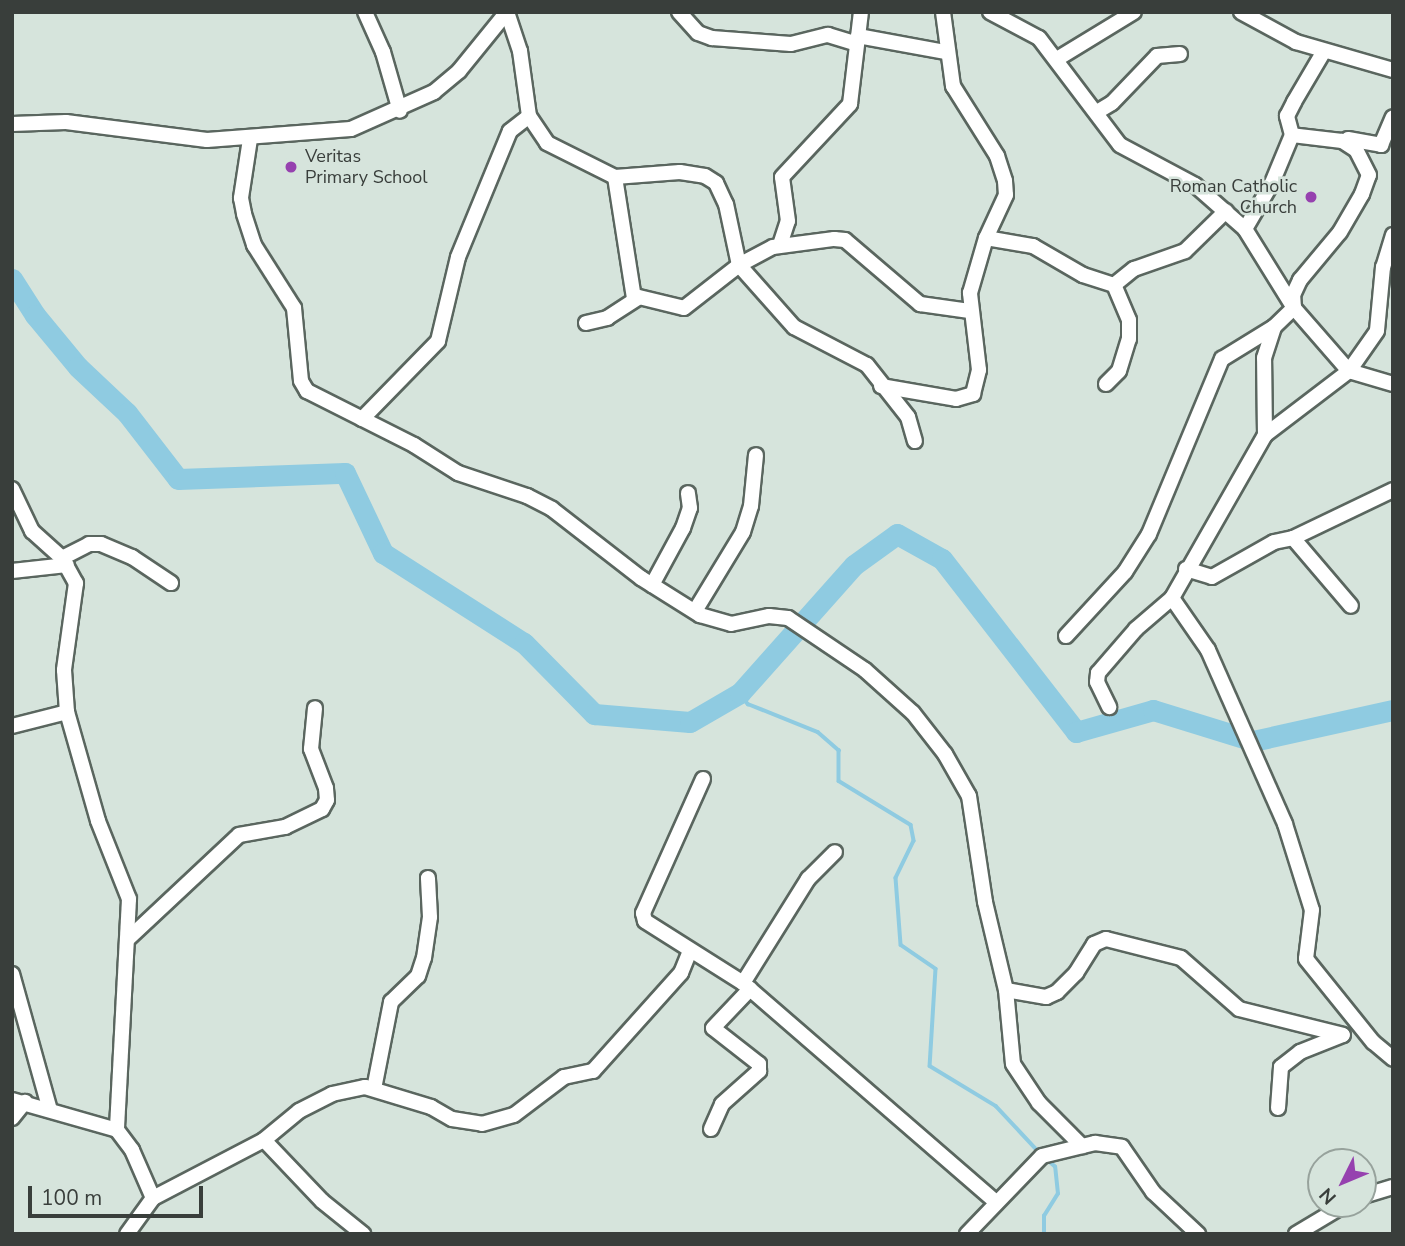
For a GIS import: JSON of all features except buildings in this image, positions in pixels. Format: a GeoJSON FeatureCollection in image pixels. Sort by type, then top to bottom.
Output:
{"type":"FeatureCollection","features":[{"type":"Feature","properties":{"kind":"street"},"geometry":{"type":"LineString","coordinates":[[365,12],[383,52],[400,111]]}},
{"type":"Feature","properties":{"kind":"street"},"geometry":{"type":"LineString","coordinates":[[12,124],[66,122],[173,139],[250,139],[351,129],[400,111],[453,76],[507,12]]}},
{"type":"Feature","properties":{"kind":"street"},"geometry":{"type":"LineString","coordinates":[[507,12],[520,51],[530,117],[547,143],[615,177],[680,172],[711,179],[726,204],[739,265],[794,327],[859,358],[908,417],[915,441]]}},
{"type":"Feature","properties":{"kind":"street"},"geometry":{"type":"LineString","coordinates":[[679,12],[698,33],[712,38],[791,44],[828,35],[945,52]]}},
{"type":"Feature","properties":{"kind":"street"},"geometry":{"type":"LineString","coordinates":[[780,245],[788,221],[782,177],[850,104],[861,12]]}},
{"type":"Feature","properties":{"kind":"street"},"geometry":{"type":"LineString","coordinates":[[881,386],[957,399],[973,394],[979,370],[976,324],[970,311],[973,270],[1006,195],[1005,181],[997,156],[953,86],[945,52],[943,12]]}},
{"type":"Feature","properties":{"kind":"street"},"geometry":{"type":"LineString","coordinates":[[990,12],[1039,38],[1120,145],[1195,185],[1245,229],[1294,308],[1349,371],[1393,384]]}},
{"type":"Feature","properties":{"kind":"street"},"geometry":{"type":"LineString","coordinates":[[1057,59],[1134,12]]}},
{"type":"Feature","properties":{"kind":"street"},"geometry":{"type":"LineString","coordinates":[[1241,12],[1296,42],[1393,70]]}},
{"type":"Feature","properties":{"kind":"street"},"geometry":{"type":"LineString","coordinates":[[1245,229],[1272,183],[1292,135],[1287,116],[1325,51]]}},
{"type":"Feature","properties":{"kind":"street"},"geometry":{"type":"LineString","coordinates":[[1097,112],[1112,103],[1157,56],[1180,54]]}},
{"type":"Feature","properties":{"kind":"street"},"geometry":{"type":"LineString","coordinates":[[362,419],[438,341],[458,257],[510,131],[530,117]]}},
{"type":"Feature","properties":{"kind":"street"},"geometry":{"type":"LineString","coordinates":[[1292,135],[1381,145],[1393,117]]}},
{"type":"Feature","properties":{"kind":"street"},"geometry":{"type":"LineString","coordinates":[[250,139],[241,198],[244,214],[254,245],[294,308],[301,381],[307,391],[458,473],[527,496],[552,509],[652,585],[695,611],[731,624],[769,616],[788,618],[892,693],[961,778],[977,831],[985,901],[1006,990],[1013,1064],[1021,1082],[1083,1146]]}},
{"type":"Feature","properties":{"kind":"street"},"geometry":{"type":"LineString","coordinates":[[1066,636],[1125,572],[1149,534],[1222,359],[1274,327],[1294,308],[1297,286],[1340,232],[1369,175],[1364,158],[1342,141]]}},
{"type":"Feature","properties":{"kind":"street"},"geometry":{"type":"LineString","coordinates":[[615,177],[634,299]]}},
{"type":"Feature","properties":{"kind":"street"},"geometry":{"type":"LineString","coordinates":[[1114,285],[1134,269],[1185,251],[1226,211]]}},
{"type":"Feature","properties":{"kind":"street"},"geometry":{"type":"LineString","coordinates":[[1109,707],[1097,682],[1098,673],[1136,629],[1172,598],[1216,516],[1236,491],[1265,435],[1349,371],[1377,331],[1384,290],[1383,267],[1393,235]]}},
{"type":"Feature","properties":{"kind":"street"},"geometry":{"type":"LineString","coordinates":[[986,238],[1033,246],[1083,275],[1114,285],[1127,312],[1129,339],[1119,371],[1106,384]]}},
{"type":"Feature","properties":{"kind":"street"},"geometry":{"type":"LineString","coordinates":[[586,323],[615,314],[634,299],[662,300],[684,308],[739,265],[780,245],[845,240],[920,304],[970,311]]}},
{"type":"Feature","properties":{"kind":"street"},"geometry":{"type":"LineString","coordinates":[[1265,435],[1264,358],[1274,327]]}},
{"type":"Feature","properties":{"kind":"street"},"geometry":{"type":"LineString","coordinates":[[695,611],[743,532],[751,506],[756,455]]}},
{"type":"Feature","properties":{"kind":"street"},"geometry":{"type":"LineString","coordinates":[[12,489],[32,531],[64,561],[76,583],[77,602],[64,670],[67,712],[98,821],[129,899],[117,1130]]}},
{"type":"Feature","properties":{"kind":"street"},"geometry":{"type":"LineString","coordinates":[[1186,569],[1212,577],[1274,542],[1293,538],[1393,490]]}},
{"type":"Feature","properties":{"kind":"street"},"geometry":{"type":"LineString","coordinates":[[652,585],[683,528],[690,508],[688,493]]}},
{"type":"Feature","properties":{"kind":"street"},"geometry":{"type":"LineString","coordinates":[[1293,538],[1352,606]]}},
{"type":"Feature","properties":{"kind":"street"},"geometry":{"type":"LineString","coordinates":[[12,571],[64,561],[89,544],[101,544],[132,557],[171,583]]}},
{"type":"Feature","properties":{"kind":"street"},"geometry":{"type":"LineString","coordinates":[[1172,598],[1199,632],[1245,729],[1308,893],[1312,910],[1306,959],[1361,1027],[1393,1059]]}},
{"type":"Feature","properties":{"kind":"street"},"geometry":{"type":"LineString","coordinates":[[128,939],[239,835],[285,827],[322,809],[327,800],[326,788],[311,749],[316,708]]}},
{"type":"Feature","properties":{"kind":"street"},"geometry":{"type":"LineString","coordinates":[[12,726],[67,712]]}},
{"type":"Feature","properties":{"kind":"street"},"geometry":{"type":"LineString","coordinates":[[703,779],[643,913],[650,926],[747,986],[995,1201]]}},
{"type":"Feature","properties":{"kind":"street"},"geometry":{"type":"LineString","coordinates":[[711,1129],[722,1104],[759,1071],[759,1064],[713,1028],[747,986],[808,879],[835,852]]}},
{"type":"Feature","properties":{"kind":"street"},"geometry":{"type":"LineString","coordinates":[[374,1089],[391,1002],[418,976],[424,958],[430,918],[428,878]]}},
{"type":"Feature","properties":{"kind":"street"},"geometry":{"type":"LineString","coordinates":[[1006,990],[1046,997],[1057,992],[1076,973],[1094,944],[1105,939],[1181,958],[1239,1009],[1343,1035]]}},
{"type":"Feature","properties":{"kind":"street"},"geometry":{"type":"LineString","coordinates":[[127,1234],[153,1198],[264,1140],[299,1111],[332,1094],[374,1089],[452,1119],[482,1124],[514,1115],[564,1077],[593,1070],[639,1015],[681,973],[690,951]]}},
{"type":"Feature","properties":{"kind":"street"},"geometry":{"type":"LineString","coordinates":[[12,974],[50,1110]]}},
{"type":"Feature","properties":{"kind":"street"},"geometry":{"type":"LineString","coordinates":[[1278,1108],[1281,1067],[1300,1052],[1361,1027]]}},
{"type":"Feature","properties":{"kind":"street"},"geometry":{"type":"LineString","coordinates":[[12,1118],[19,1101],[117,1130],[132,1150],[153,1198]]}},
{"type":"Feature","properties":{"kind":"street"},"geometry":{"type":"LineString","coordinates":[[264,1140],[322,1201],[363,1234]]}},
{"type":"Feature","properties":{"kind":"street"},"geometry":{"type":"LineString","coordinates":[[967,1234],[995,1201],[1042,1156],[1083,1146],[1115,1143],[1122,1147],[1153,1192],[1198,1234]]}},
{"type":"Feature","properties":{"kind":"street"},"geometry":{"type":"LineString","coordinates":[[1296,1234],[1323,1218]]}},
{"type":"Feature","properties":{"kind":"waterway"},"geometry":{"type":"LineString","coordinates":[[12,279],[35,315],[78,367],[127,413],[178,479],[345,473],[383,553],[524,643],[594,714],[690,722],[740,693],[854,565],[897,534],[942,559],[1076,732],[1153,710],[1253,741],[1393,710]]}},
{"type":"Feature","properties":{"kind":"waterway"},"geometry":{"type":"LineString","coordinates":[[740,693],[748,704],[818,732],[839,750],[839,781],[911,825],[914,841],[896,878],[901,945],[936,969],[930,1066],[996,1106],[1039,1152]]}},
{"type":"Feature","properties":{"kind":"waterway"},"geometry":{"type":"LineString","coordinates":[[1044,1234],[1044,1216],[1058,1194],[1055,1167],[1047,1160]]}},
{"type":"Feature","properties":{"kind":"place","name":"Veritas Primary School"},"geometry":{"type":"Point","coordinates":[291,167]}},
{"type":"Feature","properties":{"kind":"place","name":"Roman Catholic Church"},"geometry":{"type":"Point","coordinates":[1311,197]}}]}
